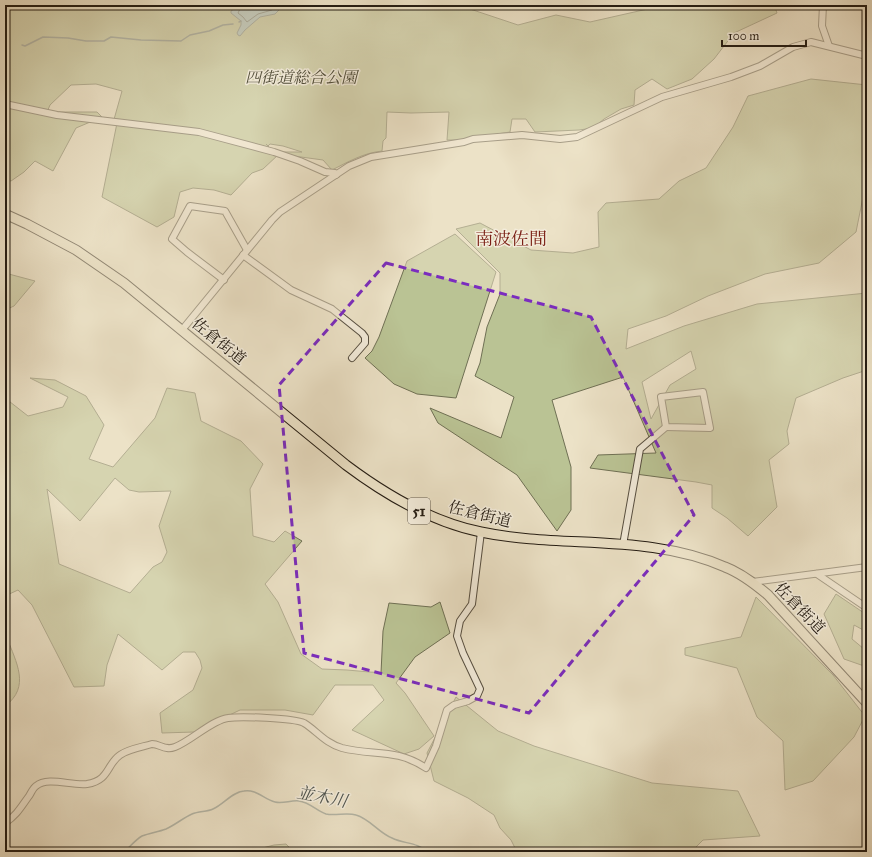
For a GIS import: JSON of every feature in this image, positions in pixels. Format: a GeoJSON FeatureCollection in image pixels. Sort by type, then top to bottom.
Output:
{"type":"FeatureCollection","features":[{"type":"Feature","properties":{"kind":"highway","name":"佐倉街道"},"geometry":{"type":"LineString","coordinates":[[5,214],[76,250],[101,266],[182,330],[346,465],[388,494],[430,516],[460,527],[481,532],[532,540],[623,544],[659,548],[698,556],[727,567],[752,582],[768,595],[867,704]]}},
{"type":"Feature","properties":{"kind":"street"},"geometry":{"type":"LineString","coordinates":[[823,5],[822,26],[829,46]]}},
{"type":"Feature","properties":{"kind":"street"},"geometry":{"type":"LineString","coordinates":[[182,330],[280,212],[349,166],[370,157],[464,142],[472,139],[522,135],[560,139],[577,137],[662,97],[731,77],[760,66],[793,48],[811,42],[867,56]]}},
{"type":"Feature","properties":{"kind":"street"},"geometry":{"type":"LineString","coordinates":[[5,104],[56,115],[199,132],[300,161],[325,172],[335,173],[336,176]]}},
{"type":"Feature","properties":{"kind":"street"},"geometry":{"type":"LineString","coordinates":[[224,280],[187,252],[172,238],[190,206],[225,211],[247,250]]}},
{"type":"Feature","properties":{"kind":"street"},"geometry":{"type":"LineString","coordinates":[[243,255],[291,290],[332,309],[362,333],[365,337],[365,343],[352,358]]}},
{"type":"Feature","properties":{"kind":"street"},"geometry":{"type":"LineString","coordinates":[[623,544],[640,449],[666,428],[710,428],[703,392],[661,397],[666,428]]}},
{"type":"Feature","properties":{"kind":"street"},"geometry":{"type":"LineString","coordinates":[[5,823],[16,815],[36,786],[47,781],[86,784],[97,781],[104,776],[114,761],[122,754],[152,744],[163,748],[175,747],[220,721],[228,718],[292,720],[303,723],[324,740],[341,748],[400,755],[415,761],[426,768],[436,746],[447,710],[454,705],[468,701],[477,696],[480,689],[463,653],[457,636],[460,621],[472,604],[481,532]]}},
{"type":"Feature","properties":{"kind":"street"},"geometry":{"type":"LineString","coordinates":[[752,582],[867,567]]}},
{"type":"Feature","properties":{"kind":"street"},"geometry":{"type":"LineString","coordinates":[[817,574],[867,608]]}},
{"type":"Feature","properties":{"kind":"highlighted area"},"geometry":{"type":"Polygon","coordinates":[[[386,263],[591,317],[694,515],[529,713],[304,653],[279,385],[386,263]]]}},
{"type":"Feature","properties":{"kind":"green space","name":"四街道総合公園"},"geometry":{"type":"Polygon","coordinates":[[[5,5],[458,5],[518,25],[556,15],[590,22],[652,8],[676,8],[684,5],[774,5],[777,13],[734,33],[714,59],[692,79],[667,89],[652,79],[635,90],[634,105],[621,109],[604,119],[593,128],[535,132],[526,119],[512,119],[510,132],[460,140],[447,140],[449,112],[387,112],[386,138],[383,141],[382,151],[362,156],[332,170],[323,160],[279,154],[263,169],[252,173],[231,195],[214,190],[193,188],[180,192],[174,217],[157,227],[102,197],[117,123],[113,123],[122,91],[96,84],[71,85],[50,105],[47,112],[97,112],[102,117],[76,128],[53,171],[35,161],[24,172],[11,181],[5,180],[5,5]],[[270,144],[268,146],[274,152],[302,152],[283,146],[270,144]]]}},
{"type":"Feature","properties":{"kind":"green space"},"geometry":{"type":"Polygon","coordinates":[[[811,79],[867,85],[867,192],[864,192],[856,232],[819,263],[765,274],[708,296],[666,316],[628,329],[626,349],[684,326],[757,304],[867,293],[867,370],[843,378],[796,398],[787,431],[789,444],[769,460],[777,507],[748,536],[727,518],[712,508],[712,485],[590,468],[598,455],[656,453],[623,377],[552,400],[571,467],[571,510],[557,531],[517,475],[438,423],[430,408],[501,438],[514,397],[475,376],[480,363],[487,327],[500,294],[500,273],[456,229],[480,223],[531,250],[573,253],[599,247],[598,212],[606,203],[659,199],[679,181],[706,168],[733,127],[748,96],[811,79]],[[691,351],[642,382],[651,419],[670,385],[696,369],[691,351]]]}},
{"type":"Feature","properties":{"kind":"green space"},"geometry":{"type":"Polygon","coordinates":[[[455,234],[496,272],[456,398],[417,394],[394,384],[365,358],[372,351],[379,337],[407,261],[455,234]]]}},
{"type":"Feature","properties":{"kind":"green space"},"geometry":{"type":"Polygon","coordinates":[[[5,273],[35,281],[14,306],[5,310],[5,273]]]}},
{"type":"Feature","properties":{"kind":"green space"},"geometry":{"type":"Polygon","coordinates":[[[30,378],[55,380],[86,396],[104,425],[89,459],[113,467],[155,418],[167,388],[195,393],[201,421],[241,441],[263,464],[250,489],[253,536],[274,542],[285,531],[302,541],[265,584],[278,602],[301,654],[322,669],[381,673],[383,631],[389,603],[431,607],[440,602],[450,633],[415,657],[396,683],[405,693],[434,736],[419,749],[404,754],[352,730],[384,700],[373,685],[335,685],[313,715],[285,710],[240,710],[194,732],[162,733],[160,713],[193,690],[202,668],[200,660],[195,652],[183,652],[162,670],[118,634],[107,665],[104,686],[74,687],[32,605],[18,590],[5,596],[5,398],[28,416],[63,407],[68,397],[30,378]],[[115,478],[80,521],[47,489],[59,564],[130,593],[153,567],[162,562],[167,552],[159,526],[171,491],[139,492],[129,490],[115,478]]]}},
{"type":"Feature","properties":{"kind":"green space"},"geometry":{"type":"Polygon","coordinates":[[[836,594],[867,615],[867,632],[854,625],[852,639],[864,649],[867,667],[844,659],[824,614],[836,594]]]}},
{"type":"Feature","properties":{"kind":"green space"},"geometry":{"type":"Polygon","coordinates":[[[756,597],[833,675],[865,716],[854,737],[813,781],[785,790],[783,741],[757,717],[737,668],[685,655],[685,648],[741,637],[756,597]]]}},
{"type":"Feature","properties":{"kind":"green space"},"geometry":{"type":"Polygon","coordinates":[[[5,636],[17,665],[19,682],[18,691],[13,699],[5,706],[5,636]]]}},
{"type":"Feature","properties":{"kind":"green space"},"geometry":{"type":"Polygon","coordinates":[[[456,697],[498,731],[534,746],[652,783],[738,791],[760,836],[703,840],[691,852],[517,852],[511,840],[500,828],[494,815],[468,798],[434,781],[427,753],[456,697]]]}},
{"type":"Feature","properties":{"kind":"green space"},"geometry":{"type":"Polygon","coordinates":[[[286,844],[294,852],[247,852],[274,845],[286,844]]]}},
{"type":"Feature","properties":{"kind":"water"},"geometry":{"type":"Polygon","coordinates":[[[240,5],[284,5],[275,14],[260,17],[240,36],[237,33],[241,25],[241,21],[231,13],[231,11],[240,5]]]}},
{"type":"Feature","properties":{"kind":"waterway"},"geometry":{"type":"LineString","coordinates":[[22,45],[25,46],[43,37],[68,38],[86,41],[104,41],[111,37],[141,40],[181,41],[190,35],[209,31],[223,25],[233,24]]}},
{"type":"Feature","properties":{"kind":"waterway","name":"並木川"},"geometry":{"type":"LineString","coordinates":[[124,852],[142,836],[166,829],[197,812],[213,809],[232,796],[244,791],[252,791],[275,802],[303,802],[326,814],[356,815],[366,820],[387,836],[419,846],[428,852]]}},
{"type":"Feature","properties":{"kind":"district","name":"南波佐間"},"geometry":{"type":"Point","coordinates":[511,239]}}]}
